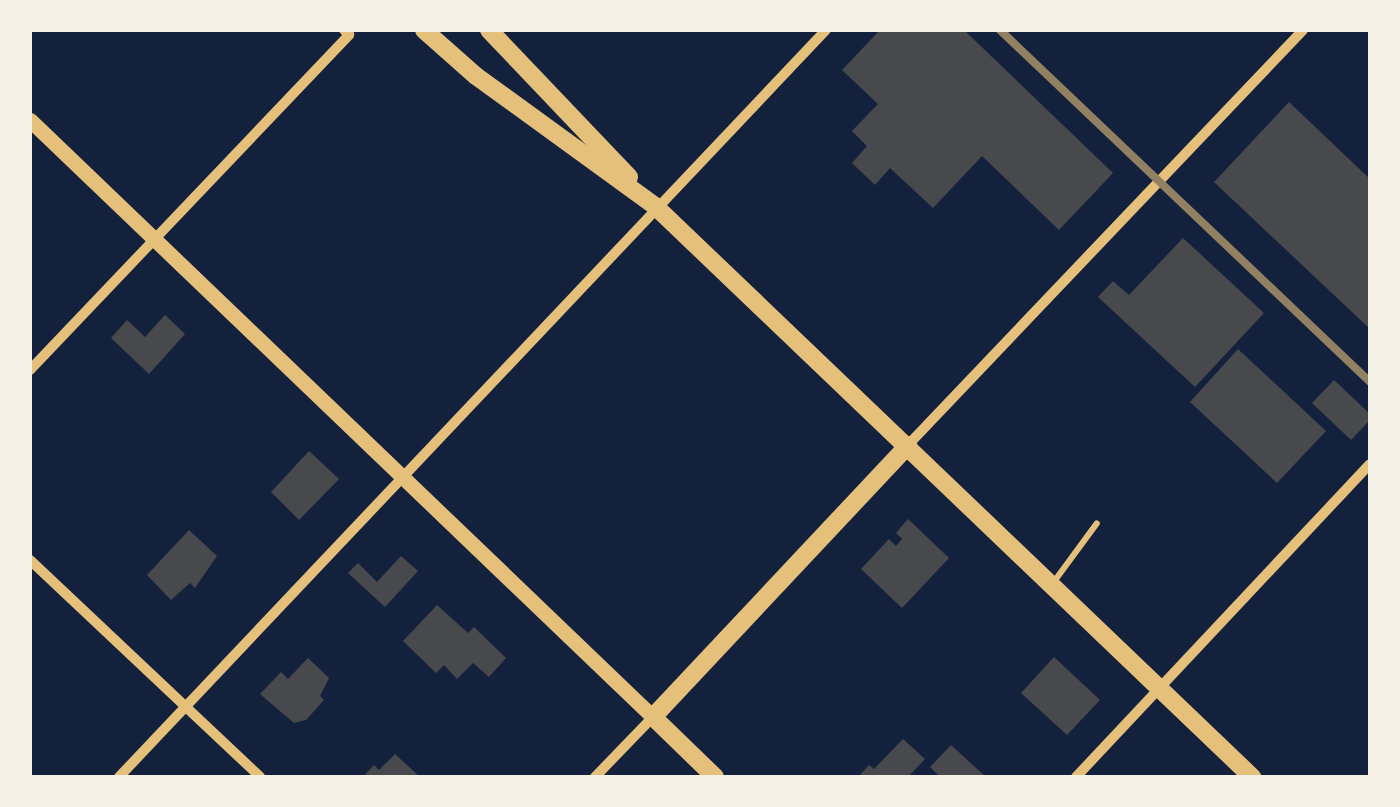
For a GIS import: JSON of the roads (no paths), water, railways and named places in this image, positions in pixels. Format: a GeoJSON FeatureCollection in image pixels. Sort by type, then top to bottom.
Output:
{"type":"FeatureCollection","features":[{"type":"Feature","properties":{"kind":"main road"},"geometry":{"type":"LineString","coordinates":[[424,30],[476,76],[656,207]]}},
{"type":"Feature","properties":{"kind":"main road"},"geometry":{"type":"LineString","coordinates":[[489,30],[656,207],[1252,777]]}},
{"type":"Feature","properties":{"kind":"main road"},"geometry":{"type":"LineString","coordinates":[[715,777],[653,717],[908,445]]}},
{"type":"Feature","properties":{"kind":"street"},"geometry":{"type":"LineString","coordinates":[[120,777],[826,30]]}},
{"type":"Feature","properties":{"kind":"street"},"geometry":{"type":"LineString","coordinates":[[908,445],[1303,30]]}},
{"type":"Feature","properties":{"kind":"street"},"geometry":{"type":"LineString","coordinates":[[30,370],[346,32]]}},
{"type":"Feature","properties":{"kind":"street"},"geometry":{"type":"LineString","coordinates":[[30,120],[653,717],[595,777]]}},
{"type":"Feature","properties":{"kind":"street"},"geometry":{"type":"LineString","coordinates":[[1076,777],[1370,464]]}},
{"type":"Feature","properties":{"kind":"street"},"geometry":{"type":"LineString","coordinates":[[30,560],[260,777]]}},
{"type":"Feature","properties":{"kind":"lane"},"geometry":{"type":"LineString","coordinates":[[1053,583],[1097,523]]}},
{"type":"Feature","properties":{"kind":"railway"},"geometry":{"type":"LineString","coordinates":[[1000,30],[1370,382]]}}]}
